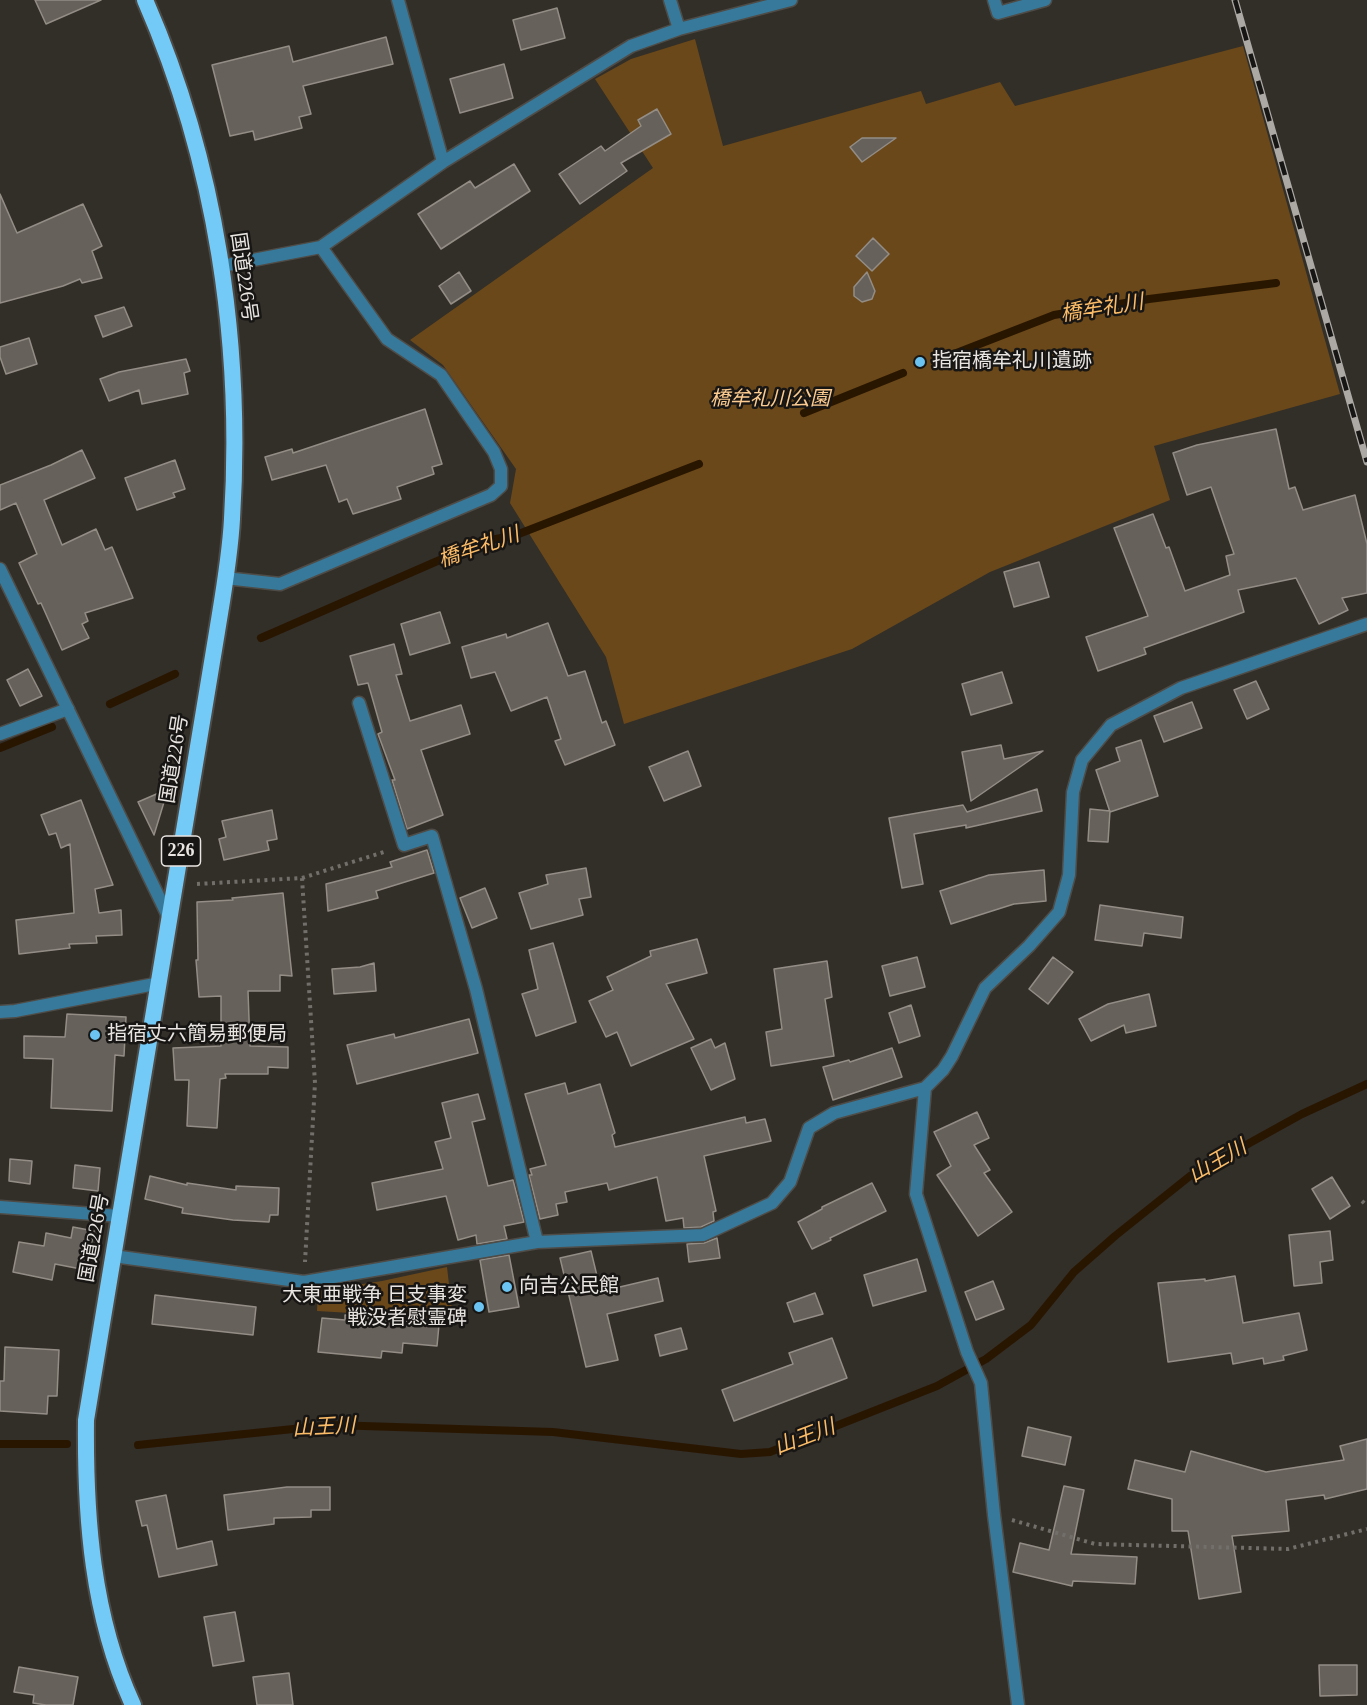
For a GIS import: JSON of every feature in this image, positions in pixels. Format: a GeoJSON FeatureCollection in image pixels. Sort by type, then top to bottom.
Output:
{"type":"FeatureCollection","features":[{"type":"Feature","properties":{"kind":"highway","name":"国道226号"},"geometry":{"type":"LineString","coordinates":[[133,1705],[108,1639],[95,1579],[85,1474],[86,1420],[160,983],[225,578],[232,521],[235,442],[232,349],[222,266],[203,177],[181,95],[158,29],[145,0]]}},
{"type":"Feature","properties":{"kind":"street"},"geometry":{"type":"LineString","coordinates":[[398,0],[443,162]]}},
{"type":"Feature","properties":{"kind":"street"},"geometry":{"type":"LineString","coordinates":[[670,0],[679,29]]}},
{"type":"Feature","properties":{"kind":"street"},"geometry":{"type":"LineString","coordinates":[[222,266],[321,247],[443,162],[632,46],[679,29],[791,0]]}},
{"type":"Feature","properties":{"kind":"street"},"geometry":{"type":"LineString","coordinates":[[994,0],[998,14],[1045,0]]}},
{"type":"Feature","properties":{"kind":"street"},"geometry":{"type":"LineString","coordinates":[[225,578],[280,584],[491,495],[501,486],[501,468],[494,452],[441,375],[387,339],[321,247]]}},
{"type":"Feature","properties":{"kind":"street"},"geometry":{"type":"LineString","coordinates":[[0,569],[170,919]]}},
{"type":"Feature","properties":{"kind":"street"},"geometry":{"type":"LineString","coordinates":[[113,1256],[304,1282],[537,1242],[703,1235],[772,1203],[790,1182],[808,1128],[834,1113],[925,1088],[943,1070],[985,988],[1029,946],[1059,912],[1069,875],[1073,792],[1082,760],[1110,725],[1181,688],[1367,624]]}},
{"type":"Feature","properties":{"kind":"street"},"geometry":{"type":"LineString","coordinates":[[359,703],[405,845],[432,836],[476,988],[537,1242]]}},
{"type":"Feature","properties":{"kind":"street"},"geometry":{"type":"LineString","coordinates":[[0,734],[68,709]]}},
{"type":"Feature","properties":{"kind":"street"},"geometry":{"type":"LineString","coordinates":[[0,1012],[160,983]]}},
{"type":"Feature","properties":{"kind":"street"},"geometry":{"type":"LineString","coordinates":[[925,1088],[916,1194],[967,1352],[981,1383],[994,1515],[1018,1705]]}},
{"type":"Feature","properties":{"kind":"street"},"geometry":{"type":"LineString","coordinates":[[0,1207],[120,1216]]}},
{"type":"Feature","properties":{"kind":"path"},"geometry":{"type":"LineString","coordinates":[[175,885],[302,878],[405,845]]}},
{"type":"Feature","properties":{"kind":"path"},"geometry":{"type":"LineString","coordinates":[[302,878],[315,1083],[304,1282]]}},
{"type":"Feature","properties":{"kind":"path"},"geometry":{"type":"LineString","coordinates":[[1362,1202],[1367,1206]]}},
{"type":"Feature","properties":{"kind":"path"},"geometry":{"type":"LineString","coordinates":[[994,1515],[1095,1544],[1288,1549],[1367,1529]]}},
{"type":"Feature","properties":{"kind":"green space","name":"橋牟礼川公園"},"geometry":{"type":"Polygon","coordinates":[[[695,39],[723,146],[921,91],[926,104],[1000,82],[1015,106],[1243,46],[1340,394],[1154,446],[1170,500],[990,572],[852,649],[624,724],[606,657],[510,503],[516,469],[443,365],[410,340],[653,168],[595,79],[631,59],[695,39]]]}},
{"type":"Feature","properties":{"kind":"green space"},"geometry":{"type":"Polygon","coordinates":[[[447,1267],[453,1319],[317,1311],[318,1291],[382,1281],[447,1267]]]}},
{"type":"Feature","properties":{"kind":"building"},"geometry":{"type":"Polygon","coordinates":[[[35,0],[101,0],[46,24],[35,0]]]}},
{"type":"Feature","properties":{"kind":"building"},"geometry":{"type":"Polygon","coordinates":[[[557,8],[565,38],[521,50],[513,20],[557,8]]]}},
{"type":"Feature","properties":{"kind":"building"},"geometry":{"type":"Polygon","coordinates":[[[386,37],[393,64],[303,86],[311,114],[299,117],[302,128],[255,140],[253,131],[230,136],[212,65],[289,46],[293,62],[386,37]]]}},
{"type":"Feature","properties":{"kind":"building"},"geometry":{"type":"Polygon","coordinates":[[[504,64],[513,98],[460,113],[450,79],[504,64]]]}},
{"type":"Feature","properties":{"kind":"building"},"geometry":{"type":"Polygon","coordinates":[[[657,109],[671,134],[621,163],[627,171],[580,204],[559,174],[601,146],[605,151],[641,126],[638,120],[657,109]]]}},
{"type":"Feature","properties":{"kind":"building"},"geometry":{"type":"Polygon","coordinates":[[[862,138],[896,138],[862,162],[850,147],[862,138]]]}},
{"type":"Feature","properties":{"kind":"building"},"geometry":{"type":"Polygon","coordinates":[[[514,164],[530,191],[441,249],[418,214],[470,181],[475,188],[514,164]]]}},
{"type":"Feature","properties":{"kind":"building"},"geometry":{"type":"Polygon","coordinates":[[[0,194],[17,233],[83,204],[102,246],[92,251],[102,278],[82,283],[80,279],[63,286],[0,303],[0,194]]]}},
{"type":"Feature","properties":{"kind":"building"},"geometry":{"type":"Polygon","coordinates":[[[873,238],[889,254],[872,271],[856,256],[873,238]]]}},
{"type":"Feature","properties":{"kind":"building"},"geometry":{"type":"Polygon","coordinates":[[[459,272],[471,291],[451,304],[439,286],[459,272]]]}},
{"type":"Feature","properties":{"kind":"building"},"geometry":{"type":"Polygon","coordinates":[[[867,272],[875,291],[872,299],[862,302],[854,296],[854,287],[867,272]]]}},
{"type":"Feature","properties":{"kind":"building"},"geometry":{"type":"Polygon","coordinates":[[[124,307],[132,326],[103,337],[95,316],[124,307]]]}},
{"type":"Feature","properties":{"kind":"building"},"geometry":{"type":"Polygon","coordinates":[[[29,338],[37,364],[6,374],[0,357],[0,347],[29,338]]]}},
{"type":"Feature","properties":{"kind":"building"},"geometry":{"type":"Polygon","coordinates":[[[186,359],[190,371],[184,373],[188,394],[142,404],[139,390],[109,401],[100,379],[119,372],[186,359]]]}},
{"type":"Feature","properties":{"kind":"building"},"geometry":{"type":"Polygon","coordinates":[[[425,409],[442,464],[432,467],[434,474],[397,487],[401,499],[353,514],[347,499],[339,502],[326,465],[272,480],[265,457],[292,449],[293,453],[425,409]]]}},
{"type":"Feature","properties":{"kind":"building"},"geometry":{"type":"Polygon","coordinates":[[[1276,429],[1289,489],[1295,487],[1303,510],[1355,495],[1367,544],[1367,593],[1342,598],[1348,610],[1319,624],[1296,578],[1238,590],[1244,612],[1144,648],[1146,654],[1098,671],[1086,637],[1148,616],[1114,528],[1153,514],[1166,548],[1169,547],[1185,591],[1230,575],[1226,556],[1234,554],[1211,487],[1187,495],[1173,453],[1197,445],[1276,429]]]}},
{"type":"Feature","properties":{"kind":"building"},"geometry":{"type":"Polygon","coordinates":[[[82,450],[95,478],[44,500],[62,545],[96,529],[105,550],[112,547],[133,598],[85,613],[88,621],[82,624],[89,638],[62,650],[41,603],[38,604],[19,563],[37,554],[16,503],[0,510],[0,485],[82,450]]]}},
{"type":"Feature","properties":{"kind":"building"},"geometry":{"type":"Polygon","coordinates":[[[175,460],[185,489],[173,493],[175,497],[137,510],[125,478],[175,460]]]}},
{"type":"Feature","properties":{"kind":"building"},"geometry":{"type":"Polygon","coordinates":[[[1039,562],[1049,597],[1014,607],[1004,572],[1039,562]]]}},
{"type":"Feature","properties":{"kind":"building"},"geometry":{"type":"Polygon","coordinates":[[[440,612],[450,643],[410,655],[401,624],[440,612]]]}},
{"type":"Feature","properties":{"kind":"building"},"geometry":{"type":"Polygon","coordinates":[[[548,623],[568,676],[585,671],[602,723],[606,721],[615,745],[565,765],[555,741],[561,739],[547,697],[511,711],[495,672],[471,678],[462,647],[506,634],[507,638],[548,623]]]}},
{"type":"Feature","properties":{"kind":"building"},"geometry":{"type":"Polygon","coordinates":[[[394,644],[402,674],[396,675],[410,721],[461,705],[470,734],[421,750],[443,815],[407,829],[392,780],[395,780],[378,734],[382,732],[368,683],[358,685],[350,656],[394,644]]]}},
{"type":"Feature","properties":{"kind":"building"},"geometry":{"type":"Polygon","coordinates":[[[28,669],[42,696],[20,706],[7,680],[28,669]]]}},
{"type":"Feature","properties":{"kind":"building"},"geometry":{"type":"Polygon","coordinates":[[[1002,672],[1012,703],[971,715],[962,684],[1002,672]]]}},
{"type":"Feature","properties":{"kind":"building"},"geometry":{"type":"Polygon","coordinates":[[[1256,681],[1269,709],[1247,719],[1234,690],[1256,681]]]}},
{"type":"Feature","properties":{"kind":"building"},"geometry":{"type":"Polygon","coordinates":[[[1192,702],[1202,728],[1164,742],[1154,716],[1192,702]]]}},
{"type":"Feature","properties":{"kind":"building"},"geometry":{"type":"Polygon","coordinates":[[[1141,740],[1158,796],[1110,812],[1096,770],[1120,761],[1116,748],[1141,740]]]}},
{"type":"Feature","properties":{"kind":"building"},"geometry":{"type":"Polygon","coordinates":[[[1001,745],[1004,759],[1043,751],[971,801],[962,752],[1001,745]]]}},
{"type":"Feature","properties":{"kind":"building"},"geometry":{"type":"Polygon","coordinates":[[[688,751],[701,786],[664,801],[649,767],[688,751]]]}},
{"type":"Feature","properties":{"kind":"building"},"geometry":{"type":"Polygon","coordinates":[[[168,789],[154,835],[138,802],[168,789]]]}},
{"type":"Feature","properties":{"kind":"building"},"geometry":{"type":"Polygon","coordinates":[[[1037,789],[1042,811],[966,828],[966,825],[914,834],[923,884],[902,888],[889,818],[963,805],[967,812],[1037,789]]]}},
{"type":"Feature","properties":{"kind":"building"},"geometry":{"type":"Polygon","coordinates":[[[81,800],[113,885],[95,889],[99,913],[121,910],[122,935],[96,936],[97,943],[69,944],[70,948],[19,954],[16,920],[74,913],[70,844],[61,848],[56,833],[49,835],[41,815],[81,800]]]}},
{"type":"Feature","properties":{"kind":"building"},"geometry":{"type":"Polygon","coordinates":[[[1090,809],[1110,811],[1108,842],[1088,841],[1090,809]]]}},
{"type":"Feature","properties":{"kind":"building"},"geometry":{"type":"Polygon","coordinates":[[[272,810],[277,839],[267,841],[269,850],[224,860],[219,839],[226,837],[222,821],[272,810]]]}},
{"type":"Feature","properties":{"kind":"building"},"geometry":{"type":"Polygon","coordinates":[[[427,850],[434,873],[376,891],[378,898],[328,911],[326,884],[392,867],[390,862],[427,850]]]}},
{"type":"Feature","properties":{"kind":"building"},"geometry":{"type":"Polygon","coordinates":[[[586,868],[591,897],[579,899],[583,915],[531,929],[519,893],[548,884],[546,875],[586,868]]]}},
{"type":"Feature","properties":{"kind":"building"},"geometry":{"type":"Polygon","coordinates":[[[1044,870],[1046,901],[1014,904],[951,924],[940,891],[989,875],[1044,870]]]}},
{"type":"Feature","properties":{"kind":"building"},"geometry":{"type":"Polygon","coordinates":[[[485,888],[497,918],[472,928],[460,898],[485,888]]]}},
{"type":"Feature","properties":{"kind":"building"},"geometry":{"type":"Polygon","coordinates":[[[283,893],[292,976],[280,975],[280,991],[248,991],[250,1046],[288,1047],[288,1068],[268,1067],[268,1074],[225,1074],[226,1078],[220,1079],[217,1128],[187,1126],[189,1080],[175,1080],[173,1048],[221,1046],[221,996],[199,997],[196,960],[198,960],[197,902],[283,893]]]}},
{"type":"Feature","properties":{"kind":"building"},"geometry":{"type":"Polygon","coordinates":[[[1100,905],[1183,917],[1181,938],[1144,933],[1142,946],[1095,940],[1100,905]]]}},
{"type":"Feature","properties":{"kind":"building"},"geometry":{"type":"Polygon","coordinates":[[[697,939],[707,973],[666,984],[694,1039],[631,1066],[617,1032],[606,1037],[589,1001],[613,990],[607,977],[651,956],[650,951],[697,939]]]}},
{"type":"Feature","properties":{"kind":"building"},"geometry":{"type":"Polygon","coordinates":[[[553,943],[576,1022],[536,1036],[522,994],[538,989],[529,950],[553,943]]]}},
{"type":"Feature","properties":{"kind":"building"},"geometry":{"type":"Polygon","coordinates":[[[917,957],[925,987],[890,996],[882,966],[917,957]]]}},
{"type":"Feature","properties":{"kind":"building"},"geometry":{"type":"Polygon","coordinates":[[[1053,957],[1073,972],[1048,1004],[1029,989],[1053,957]]]}},
{"type":"Feature","properties":{"kind":"building"},"geometry":{"type":"Polygon","coordinates":[[[827,961],[832,997],[825,999],[834,1056],[771,1066],[766,1032],[782,1029],[774,969],[827,961]]]}},
{"type":"Feature","properties":{"kind":"building"},"geometry":{"type":"Polygon","coordinates":[[[374,963],[376,991],[334,994],[332,969],[360,967],[374,963]]]}},
{"type":"Feature","properties":{"kind":"building"},"geometry":{"type":"Polygon","coordinates":[[[1149,994],[1156,1026],[1126,1033],[1124,1025],[1091,1041],[1079,1019],[1108,1004],[1149,994]]]}},
{"type":"Feature","properties":{"kind":"building"},"geometry":{"type":"Polygon","coordinates":[[[911,1005],[920,1036],[899,1043],[889,1013],[911,1005]]]}},
{"type":"Feature","properties":{"kind":"building"},"geometry":{"type":"Polygon","coordinates":[[[67,1014],[126,1017],[124,1056],[115,1055],[112,1111],[51,1108],[53,1059],[24,1058],[24,1036],[65,1037],[67,1014]]]}},
{"type":"Feature","properties":{"kind":"building"},"geometry":{"type":"Polygon","coordinates":[[[469,1019],[478,1053],[357,1084],[347,1045],[394,1034],[395,1038],[469,1019]]]}},
{"type":"Feature","properties":{"kind":"building"},"geometry":{"type":"Polygon","coordinates":[[[711,1039],[715,1048],[725,1043],[735,1079],[711,1090],[691,1048],[711,1039]]]}},
{"type":"Feature","properties":{"kind":"building"},"geometry":{"type":"Polygon","coordinates":[[[892,1048],[902,1077],[833,1100],[823,1067],[849,1060],[850,1062],[892,1048]]]}},
{"type":"Feature","properties":{"kind":"building"},"geometry":{"type":"Polygon","coordinates":[[[565,1083],[568,1094],[600,1084],[615,1133],[612,1135],[615,1147],[745,1117],[746,1123],[765,1119],[771,1141],[704,1156],[716,1211],[713,1212],[714,1221],[701,1227],[684,1228],[683,1218],[666,1221],[657,1177],[609,1190],[607,1183],[565,1192],[567,1202],[556,1204],[558,1215],[540,1219],[529,1175],[532,1175],[530,1169],[546,1165],[525,1094],[565,1083]]]}},
{"type":"Feature","properties":{"kind":"building"},"geometry":{"type":"Polygon","coordinates":[[[478,1094],[485,1119],[472,1122],[488,1186],[513,1180],[524,1222],[504,1226],[507,1239],[477,1244],[476,1235],[458,1240],[446,1196],[377,1210],[372,1183],[443,1169],[435,1142],[451,1138],[442,1103],[478,1094]]]}},
{"type":"Feature","properties":{"kind":"building"},"geometry":{"type":"Polygon","coordinates":[[[977,1112],[989,1138],[974,1145],[990,1170],[984,1173],[1012,1212],[978,1236],[937,1175],[951,1166],[934,1132],[977,1112]]]}},
{"type":"Feature","properties":{"kind":"building"},"geometry":{"type":"Polygon","coordinates":[[[10,1159],[32,1161],[30,1184],[9,1181],[10,1159]]]}},
{"type":"Feature","properties":{"kind":"building"},"geometry":{"type":"Polygon","coordinates":[[[75,1165],[100,1168],[98,1191],[73,1188],[75,1165]]]}},
{"type":"Feature","properties":{"kind":"building"},"geometry":{"type":"Polygon","coordinates":[[[150,1176],[187,1185],[187,1183],[236,1190],[236,1186],[279,1188],[278,1215],[270,1215],[269,1222],[182,1213],[183,1208],[145,1199],[150,1176]]]}},
{"type":"Feature","properties":{"kind":"building"},"geometry":{"type":"Polygon","coordinates":[[[1332,1177],[1350,1206],[1330,1219],[1312,1189],[1332,1177]]]}},
{"type":"Feature","properties":{"kind":"building"},"geometry":{"type":"Polygon","coordinates":[[[872,1183],[886,1211],[812,1249],[798,1222],[822,1207],[872,1183]]]}},
{"type":"Feature","properties":{"kind":"building"},"geometry":{"type":"Polygon","coordinates":[[[73,1227],[94,1231],[86,1270],[55,1264],[52,1280],[13,1272],[19,1242],[44,1246],[46,1233],[71,1238],[73,1227]]]}},
{"type":"Feature","properties":{"kind":"building"},"geometry":{"type":"Polygon","coordinates":[[[1330,1231],[1333,1260],[1320,1262],[1322,1283],[1294,1286],[1289,1235],[1330,1231]]]}},
{"type":"Feature","properties":{"kind":"building"},"geometry":{"type":"Polygon","coordinates":[[[717,1238],[720,1258],[689,1262],[687,1244],[704,1243],[717,1238]]]}},
{"type":"Feature","properties":{"kind":"building"},"geometry":{"type":"Polygon","coordinates":[[[591,1251],[598,1280],[604,1278],[607,1290],[658,1278],[663,1301],[607,1314],[618,1360],[586,1367],[560,1258],[591,1251]]]}},
{"type":"Feature","properties":{"kind":"building","name":"向吉公民館"},"geometry":{"type":"Polygon","coordinates":[[[509,1255],[519,1307],[489,1312],[480,1260],[509,1255]]]}},
{"type":"Feature","properties":{"kind":"building"},"geometry":{"type":"Polygon","coordinates":[[[917,1259],[926,1291],[873,1306],[864,1275],[917,1259]]]}},
{"type":"Feature","properties":{"kind":"building"},"geometry":{"type":"Polygon","coordinates":[[[1235,1276],[1243,1323],[1299,1313],[1307,1350],[1283,1356],[1284,1360],[1264,1364],[1263,1358],[1233,1364],[1231,1353],[1168,1362],[1158,1283],[1205,1279],[1205,1281],[1235,1276]]]}},
{"type":"Feature","properties":{"kind":"building"},"geometry":{"type":"Polygon","coordinates":[[[993,1281],[1004,1309],[976,1320],[965,1292],[993,1281]]]}},
{"type":"Feature","properties":{"kind":"building"},"geometry":{"type":"Polygon","coordinates":[[[815,1293],[823,1314],[794,1322],[787,1303],[815,1293]]]}},
{"type":"Feature","properties":{"kind":"building"},"geometry":{"type":"Polygon","coordinates":[[[155,1295],[256,1307],[253,1335],[152,1324],[155,1295]]]}},
{"type":"Feature","properties":{"kind":"building"},"geometry":{"type":"Polygon","coordinates":[[[345,1315],[439,1325],[437,1346],[403,1343],[402,1353],[382,1351],[381,1358],[318,1352],[322,1318],[345,1320],[345,1315]]]}},
{"type":"Feature","properties":{"kind":"building"},"geometry":{"type":"Polygon","coordinates":[[[681,1328],[687,1349],[660,1356],[655,1335],[681,1328]]]}},
{"type":"Feature","properties":{"kind":"building"},"geometry":{"type":"Polygon","coordinates":[[[832,1338],[847,1378],[734,1421],[722,1390],[793,1364],[789,1353],[832,1338]]]}},
{"type":"Feature","properties":{"kind":"building"},"geometry":{"type":"Polygon","coordinates":[[[5,1347],[59,1350],[57,1396],[48,1396],[47,1414],[0,1411],[0,1381],[4,1381],[5,1347]]]}},
{"type":"Feature","properties":{"kind":"building"},"geometry":{"type":"Polygon","coordinates":[[[1028,1427],[1071,1437],[1065,1465],[1022,1456],[1028,1427]]]}},
{"type":"Feature","properties":{"kind":"building"},"geometry":{"type":"Polygon","coordinates":[[[1367,1439],[1367,1489],[1325,1499],[1324,1495],[1286,1500],[1289,1531],[1232,1536],[1241,1592],[1199,1599],[1188,1531],[1172,1531],[1172,1499],[1128,1489],[1135,1460],[1185,1472],[1191,1451],[1266,1472],[1344,1460],[1340,1446],[1367,1439]]]}},
{"type":"Feature","properties":{"kind":"building"},"geometry":{"type":"Polygon","coordinates":[[[1064,1486],[1084,1490],[1071,1554],[1137,1557],[1135,1584],[1073,1581],[1072,1586],[1013,1572],[1020,1543],[1049,1550],[1064,1486]]]}},
{"type":"Feature","properties":{"kind":"building"},"geometry":{"type":"Polygon","coordinates":[[[287,1487],[330,1487],[330,1510],[311,1510],[311,1517],[274,1518],[274,1524],[228,1530],[224,1495],[287,1487]]]}},
{"type":"Feature","properties":{"kind":"building"},"geometry":{"type":"Polygon","coordinates":[[[166,1495],[177,1549],[212,1541],[217,1565],[159,1577],[147,1525],[142,1526],[136,1501],[166,1495]]]}},
{"type":"Feature","properties":{"kind":"building"},"geometry":{"type":"Polygon","coordinates":[[[235,1612],[244,1661],[213,1666],[204,1617],[235,1612]]]}},
{"type":"Feature","properties":{"kind":"building"},"geometry":{"type":"Polygon","coordinates":[[[1319,1665],[1357,1665],[1357,1695],[1320,1696],[1319,1665]]]}},
{"type":"Feature","properties":{"kind":"building"},"geometry":{"type":"Polygon","coordinates":[[[19,1667],[78,1677],[73,1705],[33,1703],[34,1695],[14,1692],[19,1667]]]}},
{"type":"Feature","properties":{"kind":"building"},"geometry":{"type":"Polygon","coordinates":[[[289,1673],[293,1705],[257,1705],[253,1677],[289,1673]]]}},
{"type":"Feature","properties":{"kind":"waterway","name":"橋牟礼川"},"geometry":{"type":"LineString","coordinates":[[936,361],[1054,315],[1149,299],[1276,283]]}},
{"type":"Feature","properties":{"kind":"waterway","name":"橋牟礼川"},"geometry":{"type":"LineString","coordinates":[[804,413],[903,373]]}},
{"type":"Feature","properties":{"kind":"waterway","name":"橋牟礼川"},"geometry":{"type":"LineString","coordinates":[[261,638],[481,542],[516,535],[699,464]]}},
{"type":"Feature","properties":{"kind":"waterway","name":"橋牟礼川"},"geometry":{"type":"LineString","coordinates":[[110,704],[175,674]]}},
{"type":"Feature","properties":{"kind":"waterway","name":"橋牟礼川"},"geometry":{"type":"LineString","coordinates":[[0,748],[52,727]]}},
{"type":"Feature","properties":{"kind":"waterway","name":"山王川"},"geometry":{"type":"LineString","coordinates":[[138,1445],[332,1425],[553,1432],[741,1454],[770,1452],[937,1386],[986,1359],[1031,1325],[1074,1272],[1190,1176],[1302,1114],[1367,1084]]}},
{"type":"Feature","properties":{"kind":"waterway","name":"山王川"},"geometry":{"type":"LineString","coordinates":[[0,1444],[67,1444]]}},
{"type":"Feature","properties":{"kind":"railway"},"geometry":{"type":"LineString","coordinates":[[1235,0],[1367,462]]}},
{"type":"Feature","properties":{"kind":"place","name":"指宿橋牟礼川遺跡"},"geometry":{"type":"Point","coordinates":[920,362]}},
{"type":"Feature","properties":{"kind":"place","name":"指宿丈六簡易郵便局"},"geometry":{"type":"Point","coordinates":[95,1035]}},
{"type":"Feature","properties":{"kind":"place","name":"向吉公民館"},"geometry":{"type":"Point","coordinates":[507,1287]}},
{"type":"Feature","properties":{"kind":"place","name":"大東亜戦争 日支事変 戦没者慰霊碑"},"geometry":{"type":"Point","coordinates":[479,1307]}}]}
